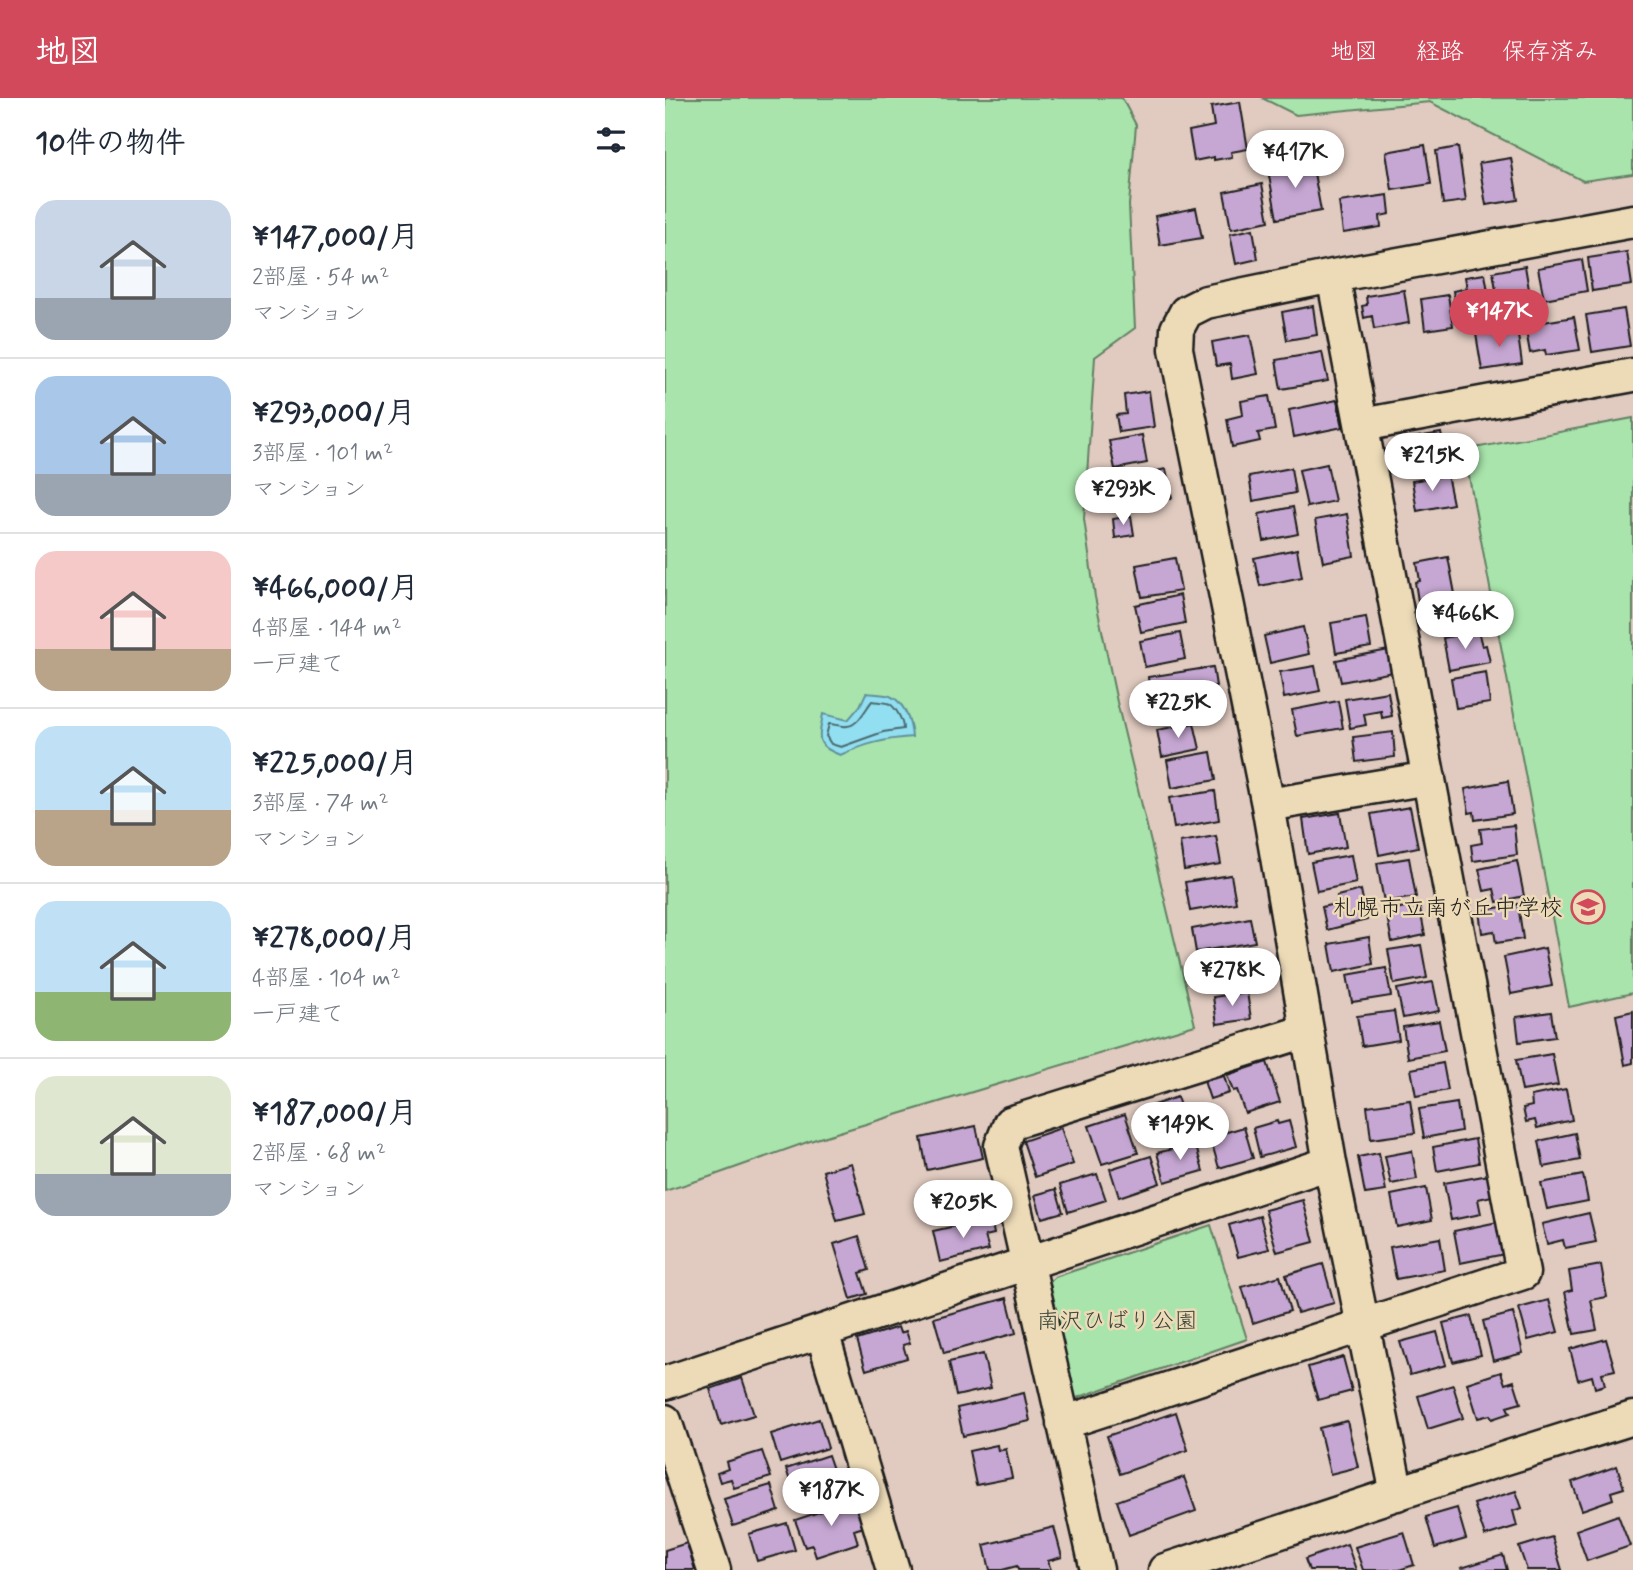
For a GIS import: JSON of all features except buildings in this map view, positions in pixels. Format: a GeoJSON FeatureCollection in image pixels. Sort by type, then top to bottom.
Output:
{"type":"FeatureCollection","features":[{"type":"Feature","properties":{"kind":"street"},"geometry":{"type":"LineString","coordinates":[[1397,1494],[1330,1163],[1268,805],[1176,349],[1177,329],[1186,312],[1206,302],[1633,221]]}},
{"type":"Feature","properties":{"kind":"street"},"geometry":{"type":"LineString","coordinates":[[1063,1423],[1523,1273],[1333,276]]}},
{"type":"Feature","properties":{"kind":"street"},"geometry":{"type":"LineString","coordinates":[[1362,425],[1633,375]]}},
{"type":"Feature","properties":{"kind":"street"},"geometry":{"type":"LineString","coordinates":[[1268,805],[1429,778]]}},
{"type":"Feature","properties":{"kind":"street"},"geometry":{"type":"LineString","coordinates":[[1097,1570],[1001,1146],[1010,1123],[1307,1031]]}},
{"type":"Feature","properties":{"kind":"street"},"geometry":{"type":"LineString","coordinates":[[665,1383],[1330,1163]]}},
{"type":"Feature","properties":{"kind":"street"},"geometry":{"type":"LineString","coordinates":[[822,1332],[893,1570]]}},
{"type":"Feature","properties":{"kind":"street"},"geometry":{"type":"LineString","coordinates":[[665,1421],[714,1570]]}},
{"type":"Feature","properties":{"kind":"street"},"geometry":{"type":"LineString","coordinates":[[1165,1570],[1397,1494],[1630,1428]]}},
{"type":"Feature","properties":{"kind":"green space"},"geometry":{"type":"Polygon","coordinates":[[[665,98],[1122,98],[1136,125],[1129,205],[1135,328],[1095,357],[1084,519],[1095,597],[1117,702],[1195,1025],[816,1139],[665,1191],[665,98]]]}},
{"type":"Feature","properties":{"kind":"green space"},"geometry":{"type":"Polygon","coordinates":[[[1262,98],[1633,98],[1633,174],[1583,181],[1430,102],[1296,115],[1262,98]]]}},
{"type":"Feature","properties":{"kind":"green space","name":"札幌市立南が丘中学校"},"geometry":{"type":"Polygon","coordinates":[[[1633,418],[1633,993],[1569,1007],[1464,450],[1633,418]]]}},
{"type":"Feature","properties":{"kind":"green space","name":"南沢ひばり公園"},"geometry":{"type":"Polygon","coordinates":[[[1211,1225],[1247,1339],[1068,1401],[1045,1286],[1055,1277],[1211,1225]]]}},
{"type":"Feature","properties":{"kind":"water"},"geometry":{"type":"Polygon","coordinates":[[[866,693],[890,696],[900,703],[909,719],[912,737],[875,743],[840,755],[826,748],[820,740],[823,714],[848,720],[860,706],[866,693]]]}},
{"type":"Feature","properties":{"kind":"place","name":"札幌市立南が丘中学校"},"geometry":{"type":"Point","coordinates":[1588,907]}}]}
